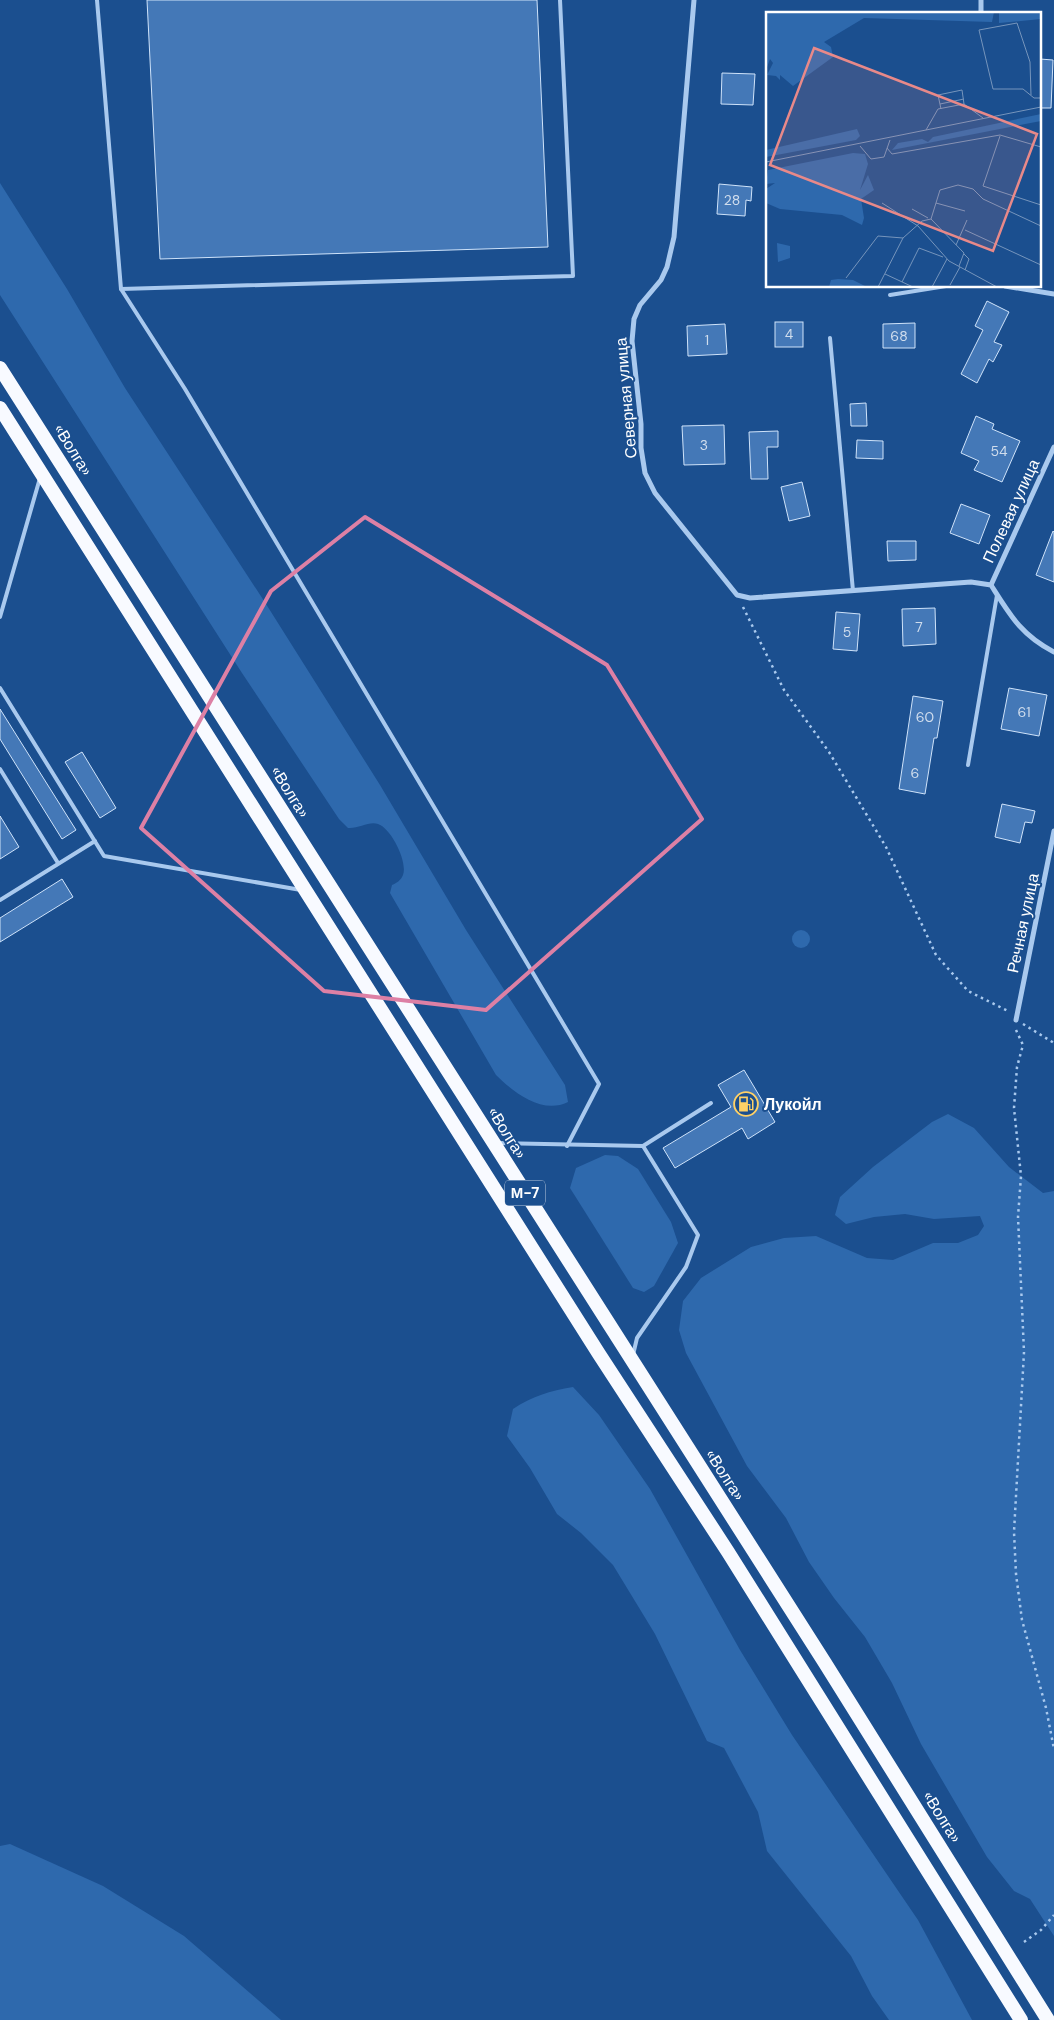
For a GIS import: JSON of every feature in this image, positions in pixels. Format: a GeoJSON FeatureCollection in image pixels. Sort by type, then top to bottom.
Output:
{"type":"FeatureCollection","features":[{"type":"Feature","properties":{"kind":"highway","name":"«Волга»"},"geometry":{"type":"LineString","coordinates":[[0,368],[825,1663],[1048,2020]]}},
{"type":"Feature","properties":{"kind":"highway","name":"М-7"},"geometry":{"type":"LineString","coordinates":[[0,408],[593,1346],[728,1552],[1021,2020]]}},
{"type":"Feature","properties":{"kind":"street","name":"Северная улица"},"geometry":{"type":"LineString","coordinates":[[694,0],[674,237],[667,267],[661,280],[640,305],[634,319],[632,340],[641,424],[641,448],[646,473],[655,493],[737,595]]}},
{"type":"Feature","properties":{"kind":"street"},"geometry":{"type":"LineString","coordinates":[[1017,288],[1054,294]]}},
{"type":"Feature","properties":{"kind":"street","name":"Полевая улица"},"geometry":{"type":"LineString","coordinates":[[991,586],[1054,448]]}},
{"type":"Feature","properties":{"kind":"street"},"geometry":{"type":"LineString","coordinates":[[737,595],[750,598],[971,582],[991,586],[1012,619],[1036,643],[1054,652]]}},
{"type":"Feature","properties":{"kind":"street","name":"Речная улица"},"geometry":{"type":"LineString","coordinates":[[1016,1020],[1054,831]]}},
{"type":"Feature","properties":{"kind":"lane"},"geometry":{"type":"LineString","coordinates":[[97,0],[121,290],[190,398],[599,1084],[567,1146]]}},
{"type":"Feature","properties":{"kind":"lane"},"geometry":{"type":"LineString","coordinates":[[121,290],[573,276],[560,0]]}},
{"type":"Feature","properties":{"kind":"lane"},"geometry":{"type":"LineString","coordinates":[[890,295],[934,288]]}},
{"type":"Feature","properties":{"kind":"lane"},"geometry":{"type":"LineString","coordinates":[[830,338],[853,591]]}},
{"type":"Feature","properties":{"kind":"lane"},"geometry":{"type":"LineString","coordinates":[[0,617],[42,473]]}},
{"type":"Feature","properties":{"kind":"lane"},"geometry":{"type":"LineString","coordinates":[[968,765],[997,595]]}},
{"type":"Feature","properties":{"kind":"lane"},"geometry":{"type":"LineString","coordinates":[[0,688],[104,856],[305,891]]}},
{"type":"Feature","properties":{"kind":"lane"},"geometry":{"type":"LineString","coordinates":[[0,769],[58,864]]}},
{"type":"Feature","properties":{"kind":"lane"},"geometry":{"type":"LineString","coordinates":[[0,900],[95,841]]}},
{"type":"Feature","properties":{"kind":"lane"},"geometry":{"type":"LineString","coordinates":[[493,1143],[567,1146],[643,1146],[711,1103]]}},
{"type":"Feature","properties":{"kind":"lane"},"geometry":{"type":"LineString","coordinates":[[632,1362],[637,1338],[686,1267],[698,1235],[643,1146]]}},
{"type":"Feature","properties":{"kind":"lane"},"geometry":{"type":"LineString","coordinates":[[1004,1992],[1016,2020]]}},
{"type":"Feature","properties":{"kind":"path"},"geometry":{"type":"LineString","coordinates":[[737,595],[784,690],[830,752],[886,847],[936,956],[968,991]]}},
{"type":"Feature","properties":{"kind":"path"},"geometry":{"type":"LineString","coordinates":[[1016,1020],[1018,1037],[1023,1045],[1017,1067],[1014,1108],[1021,1176],[1018,1217],[1024,1352],[1014,1532],[1016,1574],[1022,1620],[1046,1708],[1054,1749]]}},
{"type":"Feature","properties":{"kind":"path"},"geometry":{"type":"LineString","coordinates":[[1024,1942],[1042,1930],[1054,1915]]}},
{"type":"Feature","properties":{"kind":"highlighted area"},"geometry":{"type":"Polygon","coordinates":[[[365,517],[607,665],[702,819],[486,1010],[324,991],[141,828],[271,591],[365,517]]]}},
{"type":"Feature","properties":{"kind":"shaded area"},"geometry":{"type":"Polygon","coordinates":[[[0,183],[67,289],[125,388],[266,604],[380,785],[466,930],[565,1085],[568,1102],[548,1106],[538,1104],[519,1094],[496,1075],[390,893],[392,885],[401,878],[404,869],[401,854],[393,838],[378,824],[348,828],[339,819],[242,673],[0,295],[0,183]]]}},
{"type":"Feature","properties":{"kind":"shaded area"},"geometry":{"type":"Polygon","coordinates":[[[801,930],[807,933],[810,939],[807,945],[801,948],[795,945],[792,939],[795,933],[801,930]]]}},
{"type":"Feature","properties":{"kind":"shaded area"},"geometry":{"type":"Polygon","coordinates":[[[948,1114],[974,1128],[1009,1167],[1043,1193],[1054,1191],[1054,1936],[1030,1899],[1014,1891],[987,1857],[921,1744],[892,1683],[865,1637],[834,1598],[809,1562],[786,1518],[747,1466],[686,1353],[679,1330],[683,1301],[701,1278],[751,1247],[784,1238],[816,1236],[867,1258],[893,1260],[933,1243],[958,1243],[978,1235],[984,1226],[980,1216],[934,1219],[905,1214],[874,1217],[846,1224],[835,1215],[840,1197],[873,1167],[932,1122],[948,1114]]]}},
{"type":"Feature","properties":{"kind":"shaded area"},"geometry":{"type":"Polygon","coordinates":[[[605,1155],[618,1156],[638,1169],[671,1222],[678,1243],[654,1286],[644,1292],[633,1288],[570,1188],[576,1168],[605,1155]]]}},
{"type":"Feature","properties":{"kind":"shaded area"},"geometry":{"type":"Polygon","coordinates":[[[573,1387],[599,1415],[650,1489],[740,1650],[792,1735],[918,1920],[972,2020],[889,2020],[872,1996],[851,1956],[767,1851],[758,1812],[724,1748],[707,1741],[655,1634],[613,1565],[581,1533],[557,1514],[530,1468],[507,1436],[513,1409],[542,1395],[573,1387]]]}},
{"type":"Feature","properties":{"kind":"shaded area"},"geometry":{"type":"Polygon","coordinates":[[[10,1844],[103,1886],[184,1936],[281,2020],[0,2020],[0,1846],[10,1844]]]}},
{"type":"Feature","properties":{"kind":"building"},"geometry":{"type":"Polygon","coordinates":[[[147,0],[537,0],[548,247],[160,259],[147,0]]]}},
{"type":"Feature","properties":{"kind":"building"},"geometry":{"type":"Polygon","coordinates":[[[1042,59],[1053,60],[1051,108],[1042,108],[1042,59]]]}},
{"type":"Feature","properties":{"kind":"building"},"geometry":{"type":"Polygon","coordinates":[[[722,73],[755,74],[753,105],[721,104],[722,73]]]}},
{"type":"Feature","properties":{"kind":"building"},"geometry":{"type":"Polygon","coordinates":[[[719,184],[752,187],[751,201],[746,200],[745,216],[717,214],[719,184]]]}},
{"type":"Feature","properties":{"kind":"building"},"geometry":{"type":"Polygon","coordinates":[[[987,301],[1009,312],[994,342],[1002,345],[993,362],[989,359],[977,383],[961,374],[983,330],[975,326],[987,301]]]}},
{"type":"Feature","properties":{"kind":"building"},"geometry":{"type":"Polygon","coordinates":[[[775,322],[803,322],[803,347],[775,347],[775,322]]]}},
{"type":"Feature","properties":{"kind":"building"},"geometry":{"type":"Polygon","coordinates":[[[915,323],[915,348],[883,348],[883,324],[915,323]]]}},
{"type":"Feature","properties":{"kind":"building"},"geometry":{"type":"Polygon","coordinates":[[[725,324],[727,354],[688,356],[687,326],[725,324]]]}},
{"type":"Feature","properties":{"kind":"building"},"geometry":{"type":"Polygon","coordinates":[[[866,403],[867,426],[851,426],[850,404],[866,403]]]}},
{"type":"Feature","properties":{"kind":"building"},"geometry":{"type":"Polygon","coordinates":[[[976,416],[994,424],[992,429],[1020,441],[1002,482],[974,470],[979,461],[961,453],[976,416]]]}},
{"type":"Feature","properties":{"kind":"building"},"geometry":{"type":"Polygon","coordinates":[[[724,425],[725,464],[684,465],[682,426],[724,425]]]}},
{"type":"Feature","properties":{"kind":"building"},"geometry":{"type":"Polygon","coordinates":[[[778,431],[778,447],[767,447],[768,479],[751,479],[749,432],[778,431]]]}},
{"type":"Feature","properties":{"kind":"building"},"geometry":{"type":"Polygon","coordinates":[[[857,440],[883,441],[883,459],[856,458],[857,440]]]}},
{"type":"Feature","properties":{"kind":"building"},"geometry":{"type":"Polygon","coordinates":[[[802,482],[810,516],[789,521],[781,487],[802,482]]]}},
{"type":"Feature","properties":{"kind":"building"},"geometry":{"type":"Polygon","coordinates":[[[961,504],[990,515],[979,544],[950,533],[961,504]]]}},
{"type":"Feature","properties":{"kind":"building"},"geometry":{"type":"Polygon","coordinates":[[[1054,532],[1054,582],[1036,575],[1054,532]]]}},
{"type":"Feature","properties":{"kind":"building"},"geometry":{"type":"Polygon","coordinates":[[[887,541],[916,541],[916,560],[888,561],[887,541]]]}},
{"type":"Feature","properties":{"kind":"building"},"geometry":{"type":"Polygon","coordinates":[[[935,608],[936,644],[903,646],[902,609],[935,608]]]}},
{"type":"Feature","properties":{"kind":"building"},"geometry":{"type":"Polygon","coordinates":[[[836,612],[860,614],[857,651],[833,649],[836,612]]]}},
{"type":"Feature","properties":{"kind":"building"},"geometry":{"type":"Polygon","coordinates":[[[1009,688],[1047,695],[1039,736],[1001,729],[1009,688]]]}},
{"type":"Feature","properties":{"kind":"building"},"geometry":{"type":"Polygon","coordinates":[[[913,696],[943,701],[937,738],[934,738],[925,794],[899,789],[913,696]]]}},
{"type":"Feature","properties":{"kind":"building"},"geometry":{"type":"Polygon","coordinates":[[[0,709],[76,830],[62,839],[0,739],[0,709]]]}},
{"type":"Feature","properties":{"kind":"building"},"geometry":{"type":"Polygon","coordinates":[[[82,752],[116,808],[100,818],[65,762],[82,752]]]}},
{"type":"Feature","properties":{"kind":"building"},"geometry":{"type":"Polygon","coordinates":[[[1002,804],[1035,811],[1032,823],[1025,822],[1020,843],[995,837],[1002,804]]]}},
{"type":"Feature","properties":{"kind":"building"},"geometry":{"type":"Polygon","coordinates":[[[0,816],[19,847],[0,859],[0,816]]]}},
{"type":"Feature","properties":{"kind":"building"},"geometry":{"type":"Polygon","coordinates":[[[62,879],[73,897],[0,942],[0,918],[62,879]]]}},
{"type":"Feature","properties":{"kind":"building"},"geometry":{"type":"Polygon","coordinates":[[[744,1070],[775,1122],[748,1139],[742,1128],[675,1168],[663,1148],[731,1107],[718,1085],[744,1070]]]}},
{"type":"Feature","properties":{"kind":"place","name":"Лукойл"},"geometry":{"type":"Point","coordinates":[746,1104]}}]}
